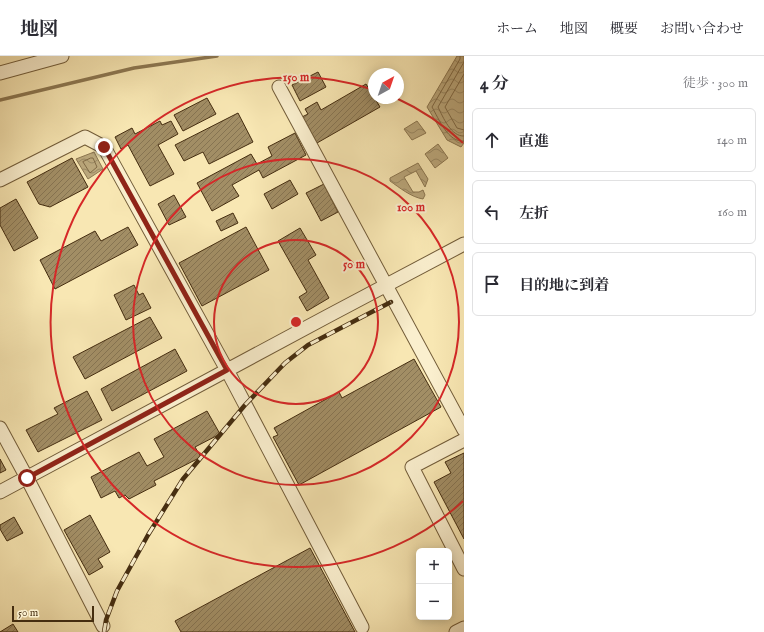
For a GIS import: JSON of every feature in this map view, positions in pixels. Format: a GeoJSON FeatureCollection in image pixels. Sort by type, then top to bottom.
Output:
{"type":"FeatureCollection","features":[{"type":"Feature","properties":{"kind":"street"},"geometry":{"type":"LineString","coordinates":[[0,73],[62,56]]}},
{"type":"Feature","properties":{"kind":"street"},"geometry":{"type":"LineString","coordinates":[[279,87],[464,430]]}},
{"type":"Feature","properties":{"kind":"street"},"geometry":{"type":"LineString","coordinates":[[0,180],[85,137],[104,147],[227,370],[362,628]]}},
{"type":"Feature","properties":{"kind":"street"},"geometry":{"type":"LineString","coordinates":[[0,492],[464,244]]}},
{"type":"Feature","properties":{"kind":"street"},"geometry":{"type":"LineString","coordinates":[[0,428],[103,626]]}},
{"type":"Feature","properties":{"kind":"street"},"geometry":{"type":"LineString","coordinates":[[464,440],[412,467],[464,569]]}},
{"type":"Feature","properties":{"kind":"street"},"geometry":{"type":"LineString","coordinates":[[456,632],[464,628]]}},
{"type":"Feature","properties":{"kind":"water"},"geometry":{"type":"Polygon","coordinates":[[[457,56],[464,56],[464,143],[461,147],[447,140],[427,107],[457,56]]]}},
{"type":"Feature","properties":{"kind":"water"},"geometry":{"type":"Polygon","coordinates":[[[417,121],[426,133],[412,140],[404,129],[417,121]]]}},
{"type":"Feature","properties":{"kind":"water"},"geometry":{"type":"Polygon","coordinates":[[[438,144],[448,158],[435,168],[425,154],[438,144]]]}},
{"type":"Feature","properties":{"kind":"water"},"geometry":{"type":"Polygon","coordinates":[[[94,152],[103,169],[88,179],[76,159],[94,152]]]}},
{"type":"Feature","properties":{"kind":"water"},"geometry":{"type":"Polygon","coordinates":[[[418,163],[428,179],[425,187],[416,171],[404,177],[413,192],[423,190],[425,195],[423,199],[410,194],[390,181],[390,178],[418,163]]]}},
{"type":"Feature","properties":{"kind":"building"},"geometry":{"type":"Polygon","coordinates":[[[318,72],[326,87],[300,101],[292,85],[318,72]]]}},
{"type":"Feature","properties":{"kind":"building"},"geometry":{"type":"Polygon","coordinates":[[[366,84],[368,87],[368,104],[378,104],[380,107],[317,143],[302,117],[308,114],[305,109],[317,102],[321,110],[366,84]]]}},
{"type":"Feature","properties":{"kind":"building"},"geometry":{"type":"Polygon","coordinates":[[[207,98],[216,114],[183,131],[174,115],[207,98]]]}},
{"type":"Feature","properties":{"kind":"building"},"geometry":{"type":"Polygon","coordinates":[[[238,113],[253,142],[209,164],[203,152],[184,161],[175,145],[238,113]]]}},
{"type":"Feature","properties":{"kind":"building"},"geometry":{"type":"Polygon","coordinates":[[[160,121],[162,125],[171,121],[178,134],[158,145],[174,174],[150,186],[128,145],[121,149],[115,137],[132,128],[135,134],[160,121]]]}},
{"type":"Feature","properties":{"kind":"building"},"geometry":{"type":"Polygon","coordinates":[[[295,133],[306,155],[263,178],[259,170],[232,185],[239,196],[212,211],[197,183],[251,154],[257,164],[272,156],[268,147],[295,133]]]}},
{"type":"Feature","properties":{"kind":"building"},"geometry":{"type":"Polygon","coordinates":[[[72,158],[88,187],[50,207],[39,204],[27,182],[72,158]]]}},
{"type":"Feature","properties":{"kind":"building"},"geometry":{"type":"Polygon","coordinates":[[[290,180],[298,194],[272,209],[264,194],[290,180]]]}},
{"type":"Feature","properties":{"kind":"building"},"geometry":{"type":"Polygon","coordinates":[[[324,184],[338,212],[321,221],[306,193],[324,184]]]}},
{"type":"Feature","properties":{"kind":"building"},"geometry":{"type":"Polygon","coordinates":[[[174,195],[186,217],[169,225],[158,204],[174,195]]]}},
{"type":"Feature","properties":{"kind":"building"},"geometry":{"type":"Polygon","coordinates":[[[16,199],[38,238],[14,251],[0,225],[0,208],[16,199]]]}},
{"type":"Feature","properties":{"kind":"building"},"geometry":{"type":"Polygon","coordinates":[[[233,213],[238,223],[221,231],[216,221],[233,213]]]}},
{"type":"Feature","properties":{"kind":"building"},"geometry":{"type":"Polygon","coordinates":[[[128,227],[138,245],[55,289],[40,260],[95,231],[101,241],[128,227]]]}},
{"type":"Feature","properties":{"kind":"building"},"geometry":{"type":"Polygon","coordinates":[[[246,227],[269,270],[202,306],[179,263],[246,227]]]}},
{"type":"Feature","properties":{"kind":"building"},"geometry":{"type":"Polygon","coordinates":[[[300,228],[316,255],[308,260],[329,298],[307,311],[299,297],[307,292],[278,241],[300,228]]]}},
{"type":"Feature","properties":{"kind":"building"},"geometry":{"type":"Polygon","coordinates":[[[134,285],[139,295],[143,293],[151,308],[126,320],[114,295],[134,285]]]}},
{"type":"Feature","properties":{"kind":"building"},"geometry":{"type":"Polygon","coordinates":[[[150,317],[162,338],[85,379],[73,357],[150,317]]]}},
{"type":"Feature","properties":{"kind":"building"},"geometry":{"type":"Polygon","coordinates":[[[175,349],[187,371],[112,411],[101,389],[175,349]]]}},
{"type":"Feature","properties":{"kind":"building"},"geometry":{"type":"Polygon","coordinates":[[[414,359],[441,407],[299,485],[273,437],[278,435],[274,428],[339,392],[342,398],[414,359]]]}},
{"type":"Feature","properties":{"kind":"building"},"geometry":{"type":"Polygon","coordinates":[[[87,391],[102,420],[38,452],[26,430],[58,414],[54,408],[87,391]]]}},
{"type":"Feature","properties":{"kind":"building"},"geometry":{"type":"Polygon","coordinates":[[[207,411],[220,434],[195,447],[201,457],[154,481],[156,485],[129,499],[125,495],[119,498],[115,491],[101,498],[91,477],[139,452],[147,466],[164,457],[154,439],[207,411]]]}},
{"type":"Feature","properties":{"kind":"building"},"geometry":{"type":"Polygon","coordinates":[[[464,453],[464,539],[434,482],[451,473],[445,462],[464,453]]]}},
{"type":"Feature","properties":{"kind":"building"},"geometry":{"type":"Polygon","coordinates":[[[0,459],[6,470],[0,473],[0,459]]]}},
{"type":"Feature","properties":{"kind":"building"},"geometry":{"type":"Polygon","coordinates":[[[90,515],[110,552],[98,559],[103,567],[89,575],[64,530],[90,515]]]}},
{"type":"Feature","properties":{"kind":"building"},"geometry":{"type":"Polygon","coordinates":[[[14,517],[23,533],[7,541],[0,529],[0,525],[14,517]]]}},
{"type":"Feature","properties":{"kind":"building"},"geometry":{"type":"Polygon","coordinates":[[[310,548],[355,632],[181,632],[175,621],[310,548]]]}},
{"type":"Feature","properties":{"kind":"building"},"geometry":{"type":"Polygon","coordinates":[[[13,624],[18,632],[0,632],[13,624]]]}},
{"type":"Feature","properties":{"kind":"waterway"},"geometry":{"type":"LineString","coordinates":[[0,100],[134,68],[217,56]]}},
{"type":"Feature","properties":{"kind":"railway"},"geometry":{"type":"LineString","coordinates":[[104,632],[106,620],[117,591],[148,535],[183,479],[245,405],[285,363],[308,345],[391,302]]}},
{"type":"Feature","properties":{"kind":"route"},"geometry":{"type":"LineString","coordinates":[[27,478],[227,370],[104,147]]}}]}
